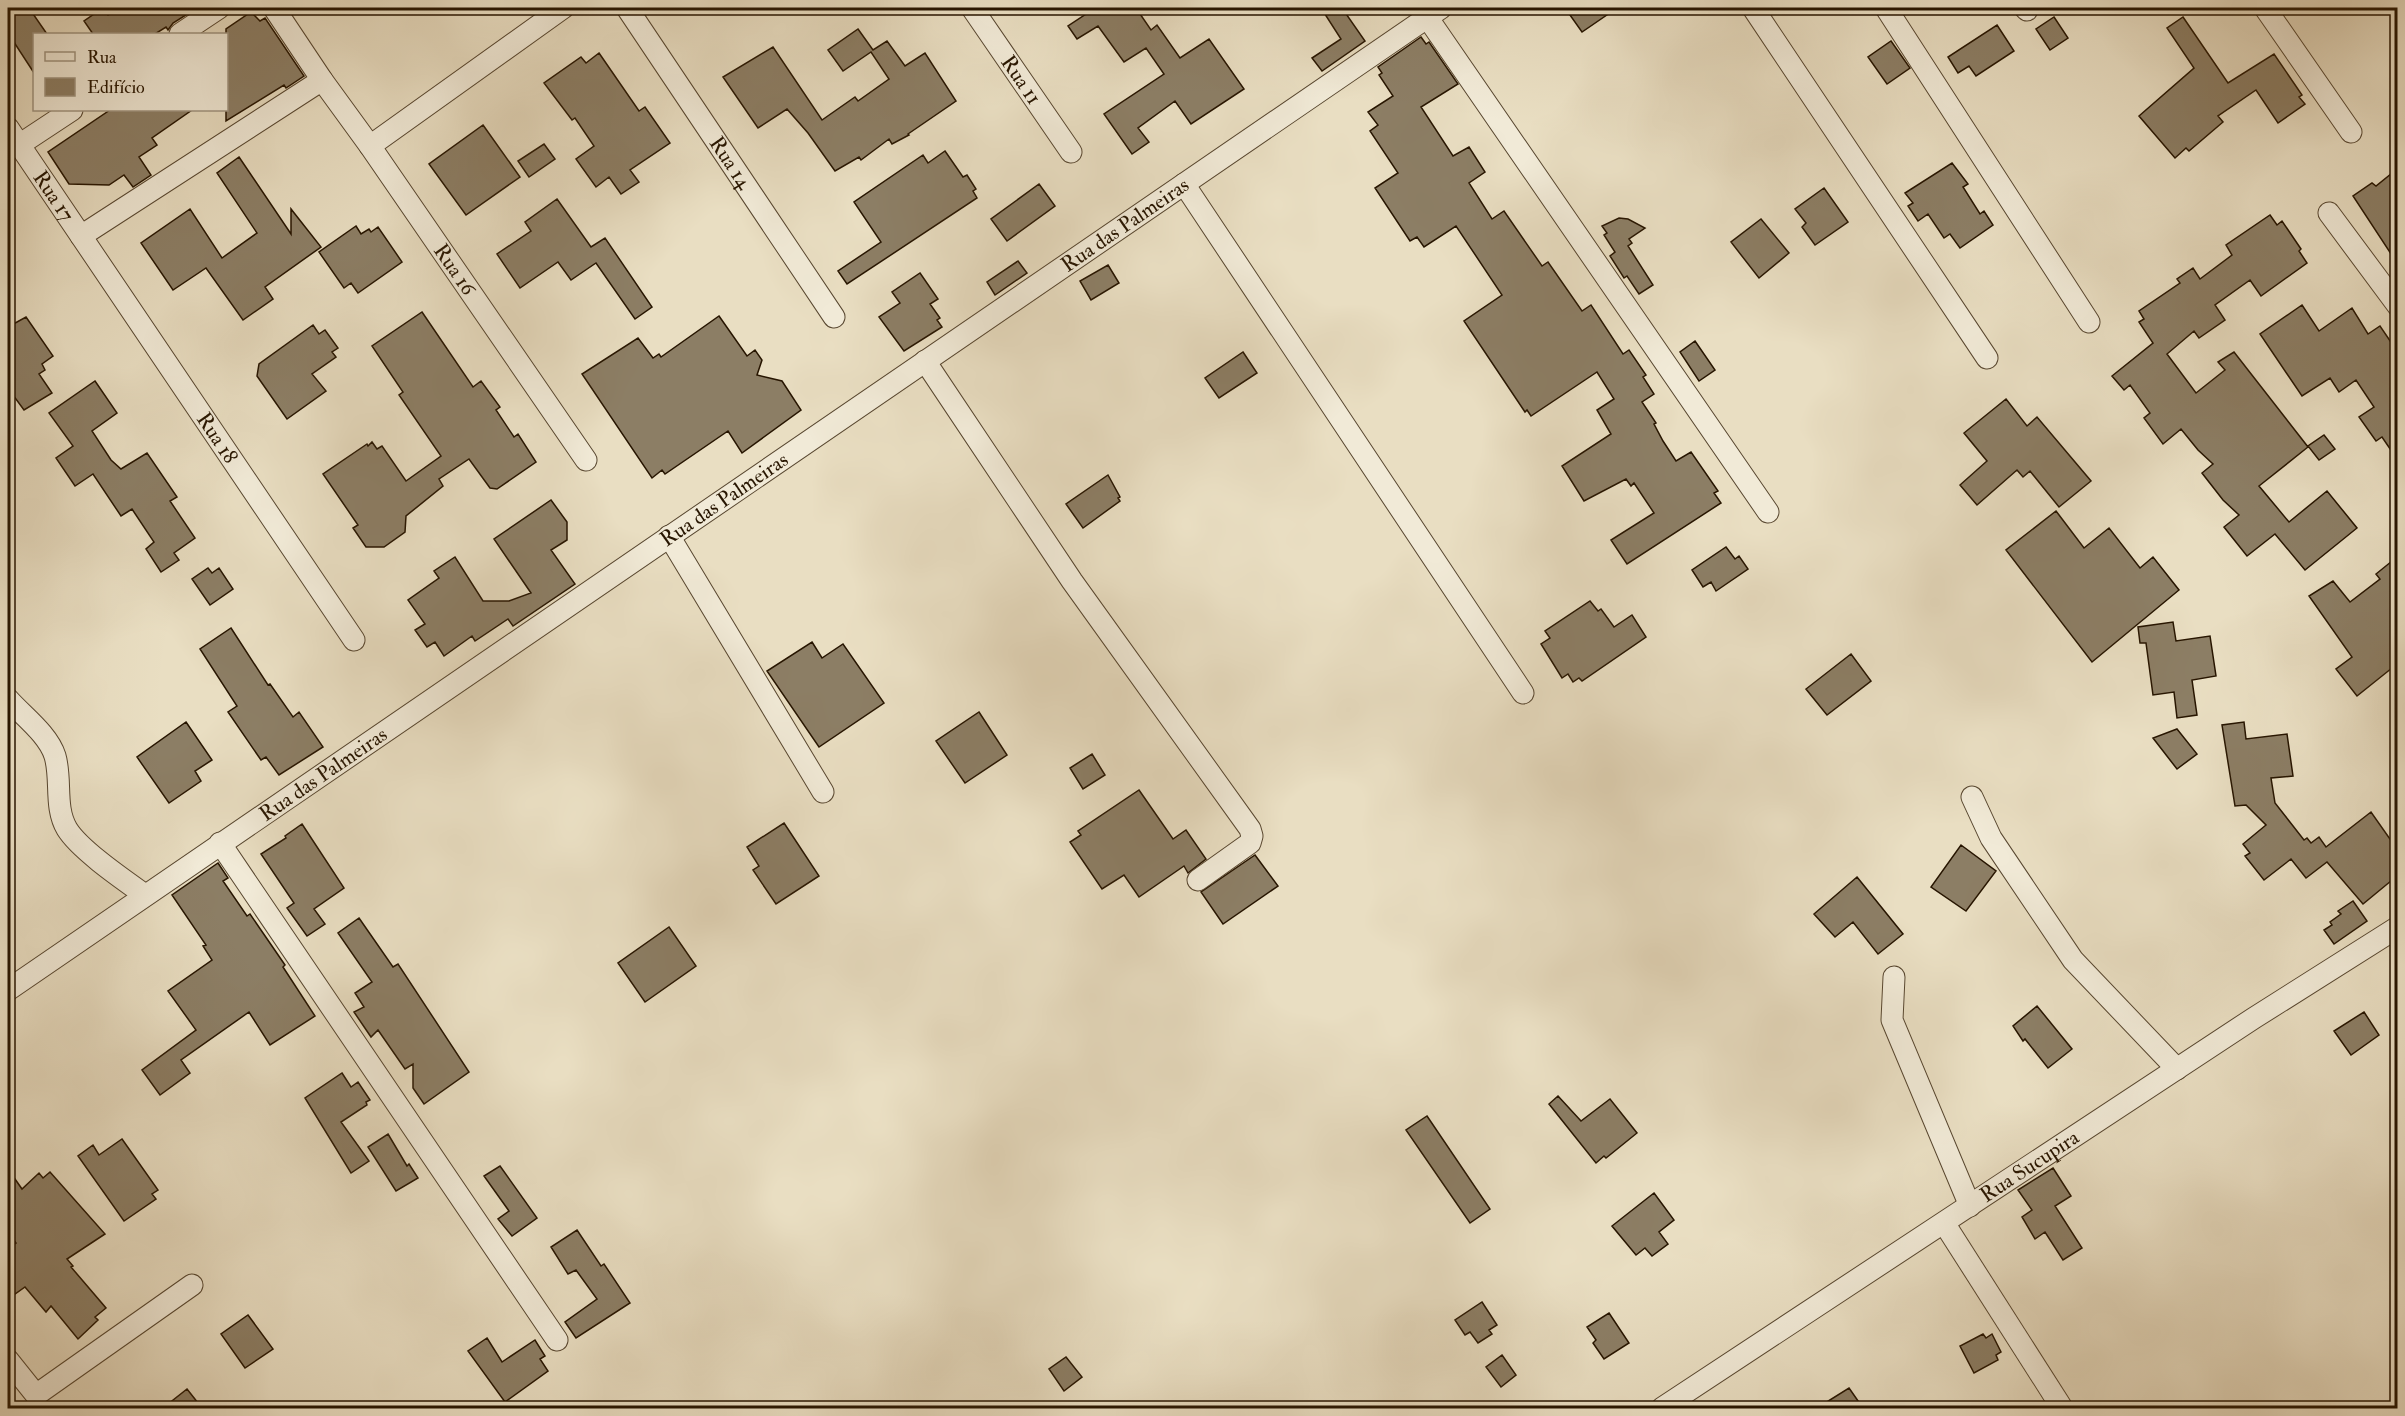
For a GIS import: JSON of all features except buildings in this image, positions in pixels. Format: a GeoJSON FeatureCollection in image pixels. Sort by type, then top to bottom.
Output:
{"type":"FeatureCollection","features":[{"type":"Feature","properties":{"kind":"street"},"geometry":{"type":"LineString","coordinates":[[182,33],[219,8]]}},
{"type":"Feature","properties":{"kind":"street","name":"Rua 16"},"geometry":{"type":"LineString","coordinates":[[274,8],[586,460]]}},
{"type":"Feature","properties":{"kind":"street"},"geometry":{"type":"LineString","coordinates":[[370,146],[563,8]]}},
{"type":"Feature","properties":{"kind":"street","name":"Rua 14"},"geometry":{"type":"LineString","coordinates":[[627,8],[834,317]]}},
{"type":"Feature","properties":{"kind":"street","name":"Rua 11"},"geometry":{"type":"LineString","coordinates":[[972,8],[1071,152]]}},
{"type":"Feature","properties":{"kind":"street"},"geometry":{"type":"LineString","coordinates":[[1753,8],[1988,358]]}},
{"type":"Feature","properties":{"kind":"street"},"geometry":{"type":"LineString","coordinates":[[1886,8],[2089,322]]}},
{"type":"Feature","properties":{"kind":"street"},"geometry":{"type":"LineString","coordinates":[[2265,8],[2352,132]]}},
{"type":"Feature","properties":{"kind":"street"},"geometry":{"type":"LineString","coordinates":[[1434,12],[1768,512]]}},
{"type":"Feature","properties":{"kind":"street","name":"Rua das Palmeiras"},"geometry":{"type":"LineString","coordinates":[[8,990],[1434,12]]}},
{"type":"Feature","properties":{"kind":"street"},"geometry":{"type":"LineString","coordinates":[[81,236],[322,80]]}},
{"type":"Feature","properties":{"kind":"street"},"geometry":{"type":"LineString","coordinates":[[20,145],[71,111]]}},
{"type":"Feature","properties":{"kind":"street","name":"Rua 17"},"geometry":{"type":"LineString","coordinates":[[8,128],[81,236]]}},
{"type":"Feature","properties":{"kind":"street"},"geometry":{"type":"LineString","coordinates":[[1184,184],[1523,693]]}},
{"type":"Feature","properties":{"kind":"street"},"geometry":{"type":"LineString","coordinates":[[2329,213],[2397,306]]}},
{"type":"Feature","properties":{"kind":"street","name":"Rua 18"},"geometry":{"type":"LineString","coordinates":[[81,236],[354,640]]}},
{"type":"Feature","properties":{"kind":"street"},"geometry":{"type":"LineString","coordinates":[[925,361],[1072,581],[1250,829],[1252,836],[1250,843],[1198,880]]}},
{"type":"Feature","properties":{"kind":"street"},"geometry":{"type":"LineString","coordinates":[[669,536],[823,792]]}},
{"type":"Feature","properties":{"kind":"street"},"geometry":{"type":"LineString","coordinates":[[8,699],[51,748],[57,767],[61,813],[68,830],[91,852],[145,895]]}},
{"type":"Feature","properties":{"kind":"street"},"geometry":{"type":"LineString","coordinates":[[1972,797],[1999,851],[2073,960],[2177,1069]]}},
{"type":"Feature","properties":{"kind":"street"},"geometry":{"type":"LineString","coordinates":[[220,843],[557,1340]]}},
{"type":"Feature","properties":{"kind":"street","name":"Rua Sucupira"},"geometry":{"type":"LineString","coordinates":[[1662,1408],[2397,927]]}},
{"type":"Feature","properties":{"kind":"street"},"geometry":{"type":"LineString","coordinates":[[1894,977],[1892,1020],[1970,1206]]}},
{"type":"Feature","properties":{"kind":"street"},"geometry":{"type":"LineString","coordinates":[[1944,1223],[2062,1408]]}},
{"type":"Feature","properties":{"kind":"street"},"geometry":{"type":"LineString","coordinates":[[8,1360],[36,1395],[192,1285]]}}]}
